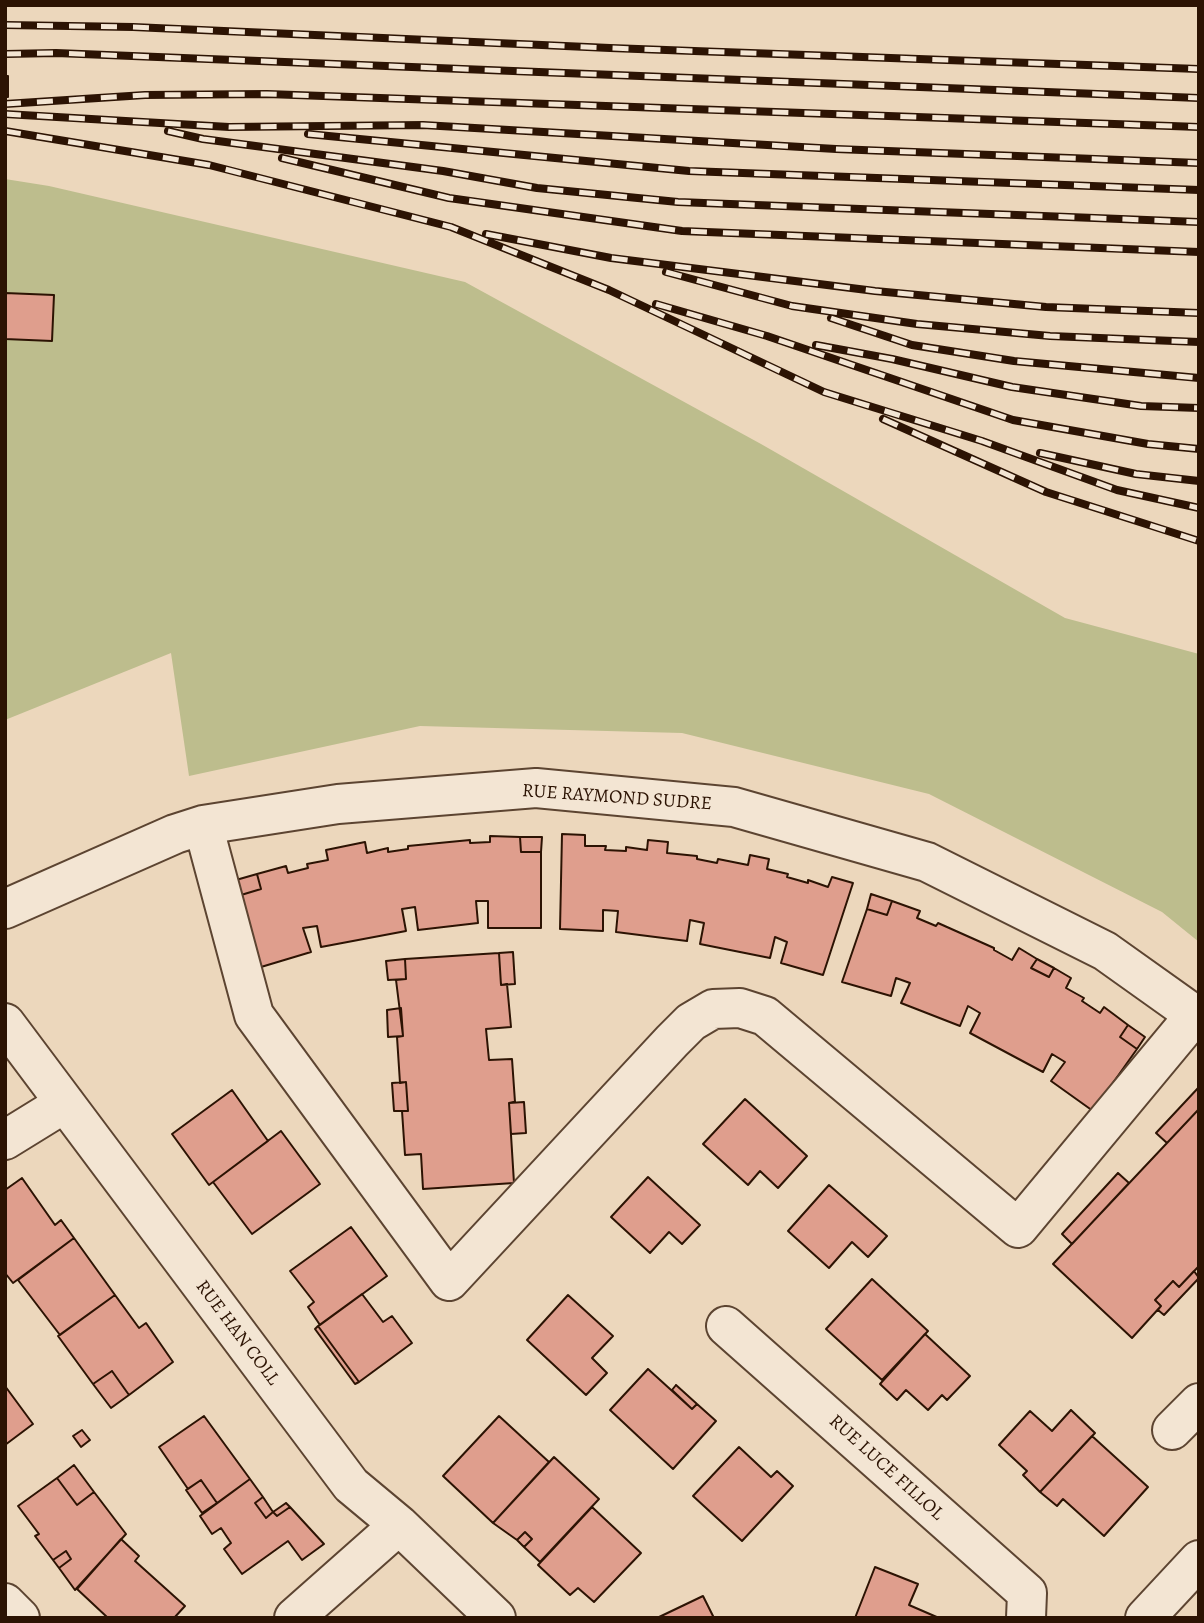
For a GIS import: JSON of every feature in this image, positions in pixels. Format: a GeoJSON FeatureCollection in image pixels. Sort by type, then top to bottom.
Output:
{"type":"FeatureCollection","features":[{"type":"Feature","properties":{"kind":"street","name":"RUE RAYMOND SUDRE"},"geometry":{"type":"LineString","coordinates":[[5,909],[175,834],[203,825],[338,804],[537,788],[734,807],[927,862],[1105,951],[1197,1016]]}},
{"type":"Feature","properties":{"kind":"street"},"geometry":{"type":"LineString","coordinates":[[203,825],[254,1015],[449,1281],[671,1041],[691,1022],[713,1009],[740,1008],[765,1016],[1018,1228],[1197,1016]]}},
{"type":"Feature","properties":{"kind":"street","name":"RUE HAN COLL"},"geometry":{"type":"LineString","coordinates":[[5,1023],[351,1485],[399,1525],[496,1618]]}},
{"type":"Feature","properties":{"kind":"street"},"geometry":{"type":"LineString","coordinates":[[5,1140],[65,1103]]}},
{"type":"Feature","properties":{"kind":"street","name":"RUE LUCE FILLOL"},"geometry":{"type":"LineString","coordinates":[[726,1326],[1027,1593],[1026,1618]]}},
{"type":"Feature","properties":{"kind":"street"},"geometry":{"type":"LineString","coordinates":[[1172,1430],[1199,1403]]}},
{"type":"Feature","properties":{"kind":"street"},"geometry":{"type":"LineString","coordinates":[[294,1618],[399,1525]]}},
{"type":"Feature","properties":{"kind":"street"},"geometry":{"type":"LineString","coordinates":[[1145,1618],[1199,1560]]}},
{"type":"Feature","properties":{"kind":"street"},"geometry":{"type":"LineString","coordinates":[[5,1603],[20,1618]]}},
{"type":"Feature","properties":{"kind":"green space"},"geometry":{"type":"Polygon","coordinates":[[[5,179],[49,186],[465,282],[761,444],[1065,618],[1199,654],[1199,942],[1162,912],[929,794],[682,733],[420,726],[189,776],[171,653],[5,720],[5,179]]]}},
{"type":"Feature","properties":{"kind":"building"},"geometry":{"type":"Polygon","coordinates":[[[5,76],[8,76],[8,97],[5,97],[5,76]]]}},
{"type":"Feature","properties":{"kind":"building"},"geometry":{"type":"Polygon","coordinates":[[[5,293],[54,295],[52,341],[5,339],[5,293]]]}},
{"type":"Feature","properties":{"kind":"building"},"geometry":{"type":"Polygon","coordinates":[[[562,834],[585,835],[585,846],[606,846],[605,850],[626,851],[626,847],[647,850],[648,840],[668,842],[667,853],[697,856],[697,859],[717,863],[718,859],[748,865],[750,855],[769,859],[767,869],[808,883],[808,880],[828,887],[832,877],[853,883],[823,975],[781,963],[787,942],[775,937],[770,958],[700,944],[704,923],[690,920],[687,941],[616,932],[618,911],[603,910],[603,931],[560,929],[562,834]]]}},
{"type":"Feature","properties":{"kind":"building"},"geometry":{"type":"Polygon","coordinates":[[[490,836],[520,837],[521,852],[541,852],[541,928],[488,928],[488,901],[476,901],[478,923],[418,930],[415,907],[402,909],[406,931],[321,947],[317,926],[303,928],[311,952],[261,967],[241,895],[261,889],[257,874],[286,866],[288,873],[308,868],[307,864],[328,860],[326,850],[365,842],[367,853],[388,848],[388,852],[408,849],[408,846],[470,840],[470,843],[490,842],[490,836]]]}},
{"type":"Feature","properties":{"kind":"building"},"geometry":{"type":"Polygon","coordinates":[[[520,837],[542,837],[541,852],[521,852],[520,837]]]}},
{"type":"Feature","properties":{"kind":"building"},"geometry":{"type":"Polygon","coordinates":[[[257,874],[261,889],[241,895],[236,880],[257,874]]]}},
{"type":"Feature","properties":{"kind":"building"},"geometry":{"type":"Polygon","coordinates":[[[871,894],[892,901],[887,915],[867,909],[871,894]]]}},
{"type":"Feature","properties":{"kind":"building"},"geometry":{"type":"Polygon","coordinates":[[[892,901],[920,911],[917,918],[936,926],[938,923],[994,948],[1012,960],[1019,948],[1037,959],[1031,968],[1049,977],[1054,968],[1071,978],[1066,988],[1084,998],[1082,1001],[1100,1013],[1104,1007],[1128,1025],[1120,1037],[1137,1049],[1093,1111],[1051,1081],[1065,1062],[1052,1054],[1043,1072],[970,1033],[980,1013],[968,1006],[960,1026],[901,1003],[910,983],[896,978],[891,996],[842,982],[867,909],[887,915],[892,901]]]}},
{"type":"Feature","properties":{"kind":"building"},"geometry":{"type":"Polygon","coordinates":[[[513,952],[515,984],[501,985],[499,953],[513,952]]]}},
{"type":"Feature","properties":{"kind":"building"},"geometry":{"type":"Polygon","coordinates":[[[499,953],[501,985],[507,984],[511,1027],[486,1029],[489,1060],[512,1059],[515,1102],[509,1103],[514,1183],[423,1189],[421,1154],[405,1155],[402,1111],[408,1111],[406,1082],[400,1083],[397,1037],[403,1036],[396,980],[406,979],[405,959],[499,953]]]}},
{"type":"Feature","properties":{"kind":"building"},"geometry":{"type":"Polygon","coordinates":[[[405,959],[406,979],[388,980],[386,961],[405,959]]]}},
{"type":"Feature","properties":{"kind":"building"},"geometry":{"type":"Polygon","coordinates":[[[1037,959],[1054,968],[1049,977],[1031,968],[1037,959]]]}},
{"type":"Feature","properties":{"kind":"building"},"geometry":{"type":"Polygon","coordinates":[[[401,1008],[403,1036],[388,1037],[387,1010],[401,1008]]]}},
{"type":"Feature","properties":{"kind":"building"},"geometry":{"type":"Polygon","coordinates":[[[1128,1025],[1145,1037],[1137,1049],[1120,1037],[1128,1025]]]}},
{"type":"Feature","properties":{"kind":"building"},"geometry":{"type":"Polygon","coordinates":[[[406,1082],[408,1111],[394,1111],[392,1083],[406,1082]]]}},
{"type":"Feature","properties":{"kind":"building"},"geometry":{"type":"Polygon","coordinates":[[[1199,1087],[1199,1109],[1167,1143],[1156,1133],[1199,1087]]]}},
{"type":"Feature","properties":{"kind":"building"},"geometry":{"type":"Polygon","coordinates":[[[232,1090],[268,1141],[209,1185],[172,1134],[232,1090]]]}},
{"type":"Feature","properties":{"kind":"building"},"geometry":{"type":"Polygon","coordinates":[[[745,1099],[807,1156],[778,1188],[760,1171],[748,1185],[703,1144],[745,1099]]]}},
{"type":"Feature","properties":{"kind":"building"},"geometry":{"type":"Polygon","coordinates":[[[524,1102],[526,1133],[511,1134],[509,1103],[524,1102]]]}},
{"type":"Feature","properties":{"kind":"building"},"geometry":{"type":"Polygon","coordinates":[[[1199,1109],[1199,1266],[1179,1287],[1173,1281],[1155,1300],[1161,1306],[1132,1338],[1053,1264],[1199,1109]]]}},
{"type":"Feature","properties":{"kind":"building"},"geometry":{"type":"Polygon","coordinates":[[[281,1131],[320,1184],[252,1234],[213,1182],[281,1131]]]}},
{"type":"Feature","properties":{"kind":"building"},"geometry":{"type":"Polygon","coordinates":[[[1118,1173],[1129,1183],[1072,1244],[1062,1234],[1118,1173]]]}},
{"type":"Feature","properties":{"kind":"building"},"geometry":{"type":"Polygon","coordinates":[[[648,1177],[700,1225],[682,1244],[669,1232],[650,1253],[611,1217],[648,1177]]]}},
{"type":"Feature","properties":{"kind":"building"},"geometry":{"type":"Polygon","coordinates":[[[22,1178],[55,1225],[61,1220],[74,1238],[13,1283],[5,1273],[5,1190],[22,1178]]]}},
{"type":"Feature","properties":{"kind":"building"},"geometry":{"type":"Polygon","coordinates":[[[829,1185],[887,1236],[868,1257],[852,1242],[829,1268],[788,1231],[829,1185]]]}},
{"type":"Feature","properties":{"kind":"building"},"geometry":{"type":"Polygon","coordinates":[[[351,1227],[387,1276],[320,1325],[308,1307],[314,1302],[290,1271],[351,1227]]]}},
{"type":"Feature","properties":{"kind":"building"},"geometry":{"type":"Polygon","coordinates":[[[74,1238],[115,1295],[60,1335],[18,1280],[74,1238]]]}},
{"type":"Feature","properties":{"kind":"building"},"geometry":{"type":"Polygon","coordinates":[[[1194,1271],[1199,1278],[1164,1315],[1158,1310],[1161,1306],[1155,1300],[1173,1281],[1179,1287],[1194,1271]]]}},
{"type":"Feature","properties":{"kind":"building"},"geometry":{"type":"Polygon","coordinates":[[[872,1279],[928,1331],[882,1380],[826,1329],[872,1279]]]}},
{"type":"Feature","properties":{"kind":"building"},"geometry":{"type":"Polygon","coordinates":[[[362,1294],[383,1322],[392,1316],[412,1343],[359,1382],[318,1326],[362,1294]]]}},
{"type":"Feature","properties":{"kind":"building"},"geometry":{"type":"Polygon","coordinates":[[[115,1295],[139,1328],[146,1323],[173,1362],[129,1395],[112,1371],[93,1384],[58,1336],[115,1295]]]}},
{"type":"Feature","properties":{"kind":"building"},"geometry":{"type":"Polygon","coordinates":[[[568,1295],[613,1336],[592,1358],[607,1373],[586,1395],[527,1340],[568,1295]]]}},
{"type":"Feature","properties":{"kind":"building"},"geometry":{"type":"Polygon","coordinates":[[[318,1326],[359,1382],[355,1384],[315,1329],[318,1326]]]}},
{"type":"Feature","properties":{"kind":"building"},"geometry":{"type":"Polygon","coordinates":[[[925,1334],[970,1376],[947,1400],[942,1395],[928,1410],[906,1390],[897,1400],[880,1384],[925,1334]]]}},
{"type":"Feature","properties":{"kind":"building"},"geometry":{"type":"Polygon","coordinates":[[[648,1369],[692,1409],[697,1404],[716,1421],[673,1469],[610,1410],[648,1369]]]}},
{"type":"Feature","properties":{"kind":"building"},"geometry":{"type":"Polygon","coordinates":[[[112,1371],[129,1395],[111,1408],[93,1384],[112,1371]]]}},
{"type":"Feature","properties":{"kind":"building"},"geometry":{"type":"Polygon","coordinates":[[[676,1385],[697,1404],[692,1409],[672,1390],[676,1385]]]}},
{"type":"Feature","properties":{"kind":"building"},"geometry":{"type":"Polygon","coordinates":[[[5,1386],[33,1424],[5,1445],[5,1386]]]}},
{"type":"Feature","properties":{"kind":"building"},"geometry":{"type":"Polygon","coordinates":[[[1071,1410],[1095,1433],[1040,1492],[1023,1475],[1027,1471],[999,1445],[1030,1411],[1052,1431],[1071,1410]]]}},
{"type":"Feature","properties":{"kind":"building"},"geometry":{"type":"Polygon","coordinates":[[[204,1416],[250,1479],[217,1503],[201,1480],[188,1489],[159,1447],[204,1416]]]}},
{"type":"Feature","properties":{"kind":"building"},"geometry":{"type":"Polygon","coordinates":[[[499,1416],[549,1462],[493,1523],[443,1476],[499,1416]]]}},
{"type":"Feature","properties":{"kind":"building"},"geometry":{"type":"Polygon","coordinates":[[[82,1430],[90,1440],[81,1447],[73,1436],[82,1430]]]}},
{"type":"Feature","properties":{"kind":"building"},"geometry":{"type":"Polygon","coordinates":[[[1092,1436],[1148,1487],[1104,1536],[1063,1499],[1057,1506],[1040,1492],[1092,1436]]]}},
{"type":"Feature","properties":{"kind":"building"},"geometry":{"type":"Polygon","coordinates":[[[739,1447],[771,1477],[777,1471],[793,1486],[742,1541],[693,1496],[739,1447]]]}},
{"type":"Feature","properties":{"kind":"building"},"geometry":{"type":"Polygon","coordinates":[[[554,1457],[599,1499],[540,1562],[524,1547],[532,1539],[525,1532],[517,1540],[493,1523],[554,1457]]]}},
{"type":"Feature","properties":{"kind":"building"},"geometry":{"type":"Polygon","coordinates":[[[74,1465],[94,1492],[77,1505],[57,1478],[74,1465]]]}},
{"type":"Feature","properties":{"kind":"building"},"geometry":{"type":"Polygon","coordinates":[[[57,1478],[77,1505],[94,1492],[126,1534],[75,1590],[59,1568],[71,1559],[66,1551],[53,1560],[35,1536],[39,1534],[18,1506],[57,1478]]]}},
{"type":"Feature","properties":{"kind":"building"},"geometry":{"type":"Polygon","coordinates":[[[250,1479],[263,1497],[255,1503],[266,1518],[273,1512],[277,1516],[290,1507],[324,1544],[302,1560],[288,1541],[242,1574],[224,1549],[231,1543],[221,1528],[212,1534],[200,1516],[250,1479]]]}},
{"type":"Feature","properties":{"kind":"building"},"geometry":{"type":"Polygon","coordinates":[[[201,1480],[217,1503],[202,1513],[186,1490],[201,1480]]]}},
{"type":"Feature","properties":{"kind":"building"},"geometry":{"type":"Polygon","coordinates":[[[263,1497],[273,1512],[266,1518],[255,1503],[263,1497]]]}},
{"type":"Feature","properties":{"kind":"building"},"geometry":{"type":"Polygon","coordinates":[[[286,1503],[290,1507],[277,1516],[273,1512],[286,1503]]]}},
{"type":"Feature","properties":{"kind":"building"},"geometry":{"type":"Polygon","coordinates":[[[592,1507],[641,1553],[594,1602],[578,1588],[570,1595],[538,1565],[592,1507]]]}},
{"type":"Feature","properties":{"kind":"building"},"geometry":{"type":"Polygon","coordinates":[[[525,1532],[532,1539],[524,1547],[517,1540],[525,1532]]]}},
{"type":"Feature","properties":{"kind":"building"},"geometry":{"type":"Polygon","coordinates":[[[121,1539],[139,1556],[135,1561],[185,1606],[174,1618],[108,1618],[77,1589],[121,1539]]]}},
{"type":"Feature","properties":{"kind":"building"},"geometry":{"type":"Polygon","coordinates":[[[66,1551],[71,1559],[59,1568],[53,1560],[66,1551]]]}},
{"type":"Feature","properties":{"kind":"building"},"geometry":{"type":"Polygon","coordinates":[[[875,1567],[918,1584],[909,1605],[939,1618],[855,1618],[875,1567]]]}},
{"type":"Feature","properties":{"kind":"building"},"geometry":{"type":"Polygon","coordinates":[[[703,1596],[714,1618],[657,1618],[703,1596]]]}},
{"type":"Feature","properties":{"kind":"railway"},"geometry":{"type":"LineString","coordinates":[[5,25],[133,27],[610,48],[1199,69]]}},
{"type":"Feature","properties":{"kind":"railway"},"geometry":{"type":"LineString","coordinates":[[5,54],[56,53],[1199,98]]}},
{"type":"Feature","properties":{"kind":"railway"},"geometry":{"type":"LineString","coordinates":[[5,104],[145,95],[267,94],[1199,127]]}},
{"type":"Feature","properties":{"kind":"railway"},"geometry":{"type":"LineString","coordinates":[[5,114],[229,127],[423,125],[836,149],[1199,163]]}},
{"type":"Feature","properties":{"kind":"railway"},"geometry":{"type":"LineString","coordinates":[[5,131],[209,165],[451,227],[609,290],[824,392],[982,441],[1117,490],[1199,508]]}},
{"type":"Feature","properties":{"kind":"railway"},"geometry":{"type":"LineString","coordinates":[[168,131],[203,139],[443,171],[537,188],[678,202],[1199,222]]}},
{"type":"Feature","properties":{"kind":"railway"},"geometry":{"type":"LineString","coordinates":[[308,134],[689,171],[1199,190]]}},
{"type":"Feature","properties":{"kind":"railway"},"geometry":{"type":"LineString","coordinates":[[282,158],[449,198],[682,231],[1199,252]]}},
{"type":"Feature","properties":{"kind":"railway"},"geometry":{"type":"LineString","coordinates":[[486,234],[611,258],[875,291],[1046,307],[1199,313]]}},
{"type":"Feature","properties":{"kind":"railway"},"geometry":{"type":"LineString","coordinates":[[666,272],[792,306],[917,324],[1050,336],[1199,342]]}},
{"type":"Feature","properties":{"kind":"railway"},"geometry":{"type":"LineString","coordinates":[[656,304],[767,336],[1013,420],[1148,444],[1199,449]]}},
{"type":"Feature","properties":{"kind":"railway"},"geometry":{"type":"LineString","coordinates":[[831,318],[912,345],[1014,361],[1199,378]]}},
{"type":"Feature","properties":{"kind":"railway"},"geometry":{"type":"LineString","coordinates":[[816,345],[892,359],[1012,387],[1141,406],[1199,408]]}},
{"type":"Feature","properties":{"kind":"railway"},"geometry":{"type":"LineString","coordinates":[[883,419],[1046,492],[1199,541]]}},
{"type":"Feature","properties":{"kind":"railway"},"geometry":{"type":"LineString","coordinates":[[1040,453],[1136,474],[1199,481]]}}]}
